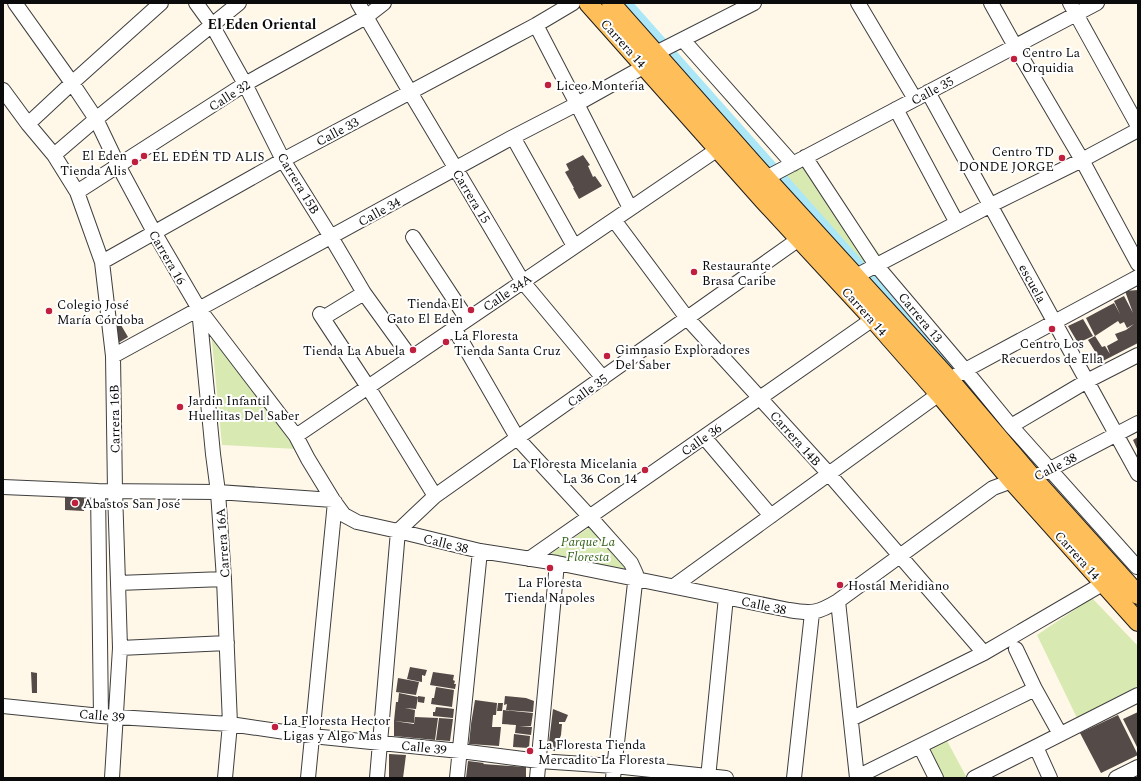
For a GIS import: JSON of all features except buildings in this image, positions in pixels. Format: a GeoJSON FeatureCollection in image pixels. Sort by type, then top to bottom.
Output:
{"type":"FeatureCollection","features":[{"type":"Feature","properties":{"kind":"main road","name":"Carrera 14"},"geometry":{"type":"LineString","coordinates":[[588,3],[655,56],[784,168],[867,270],[1042,473],[1131,570],[1138,595]]}},
{"type":"Feature","properties":{"kind":"main road","name":"Carrera 14"},"geometry":{"type":"LineString","coordinates":[[610,3],[655,56],[718,149],[873,319],[939,394],[1012,481],[1138,622]]}},
{"type":"Feature","properties":{"kind":"street","name":"Carrera 16"},"geometry":{"type":"LineString","coordinates":[[15,3],[96,119],[118,165],[154,232],[199,309],[296,436],[334,501],[344,515]]}},
{"type":"Feature","properties":{"kind":"street"},"geometry":{"type":"LineString","coordinates":[[28,124],[161,3]]}},
{"type":"Feature","properties":{"kind":"street","name":"Carrera 15B"},"geometry":{"type":"LineString","coordinates":[[196,3],[212,25],[245,84],[283,160],[332,236],[364,293],[411,358]]}},
{"type":"Feature","properties":{"kind":"street"},"geometry":{"type":"LineString","coordinates":[[54,155],[239,3]]}},
{"type":"Feature","properties":{"kind":"street","name":"Carrera 15"},"geometry":{"type":"LineString","coordinates":[[358,3],[523,282],[603,378]]}},
{"type":"Feature","properties":{"kind":"street","name":"Calle 32"},"geometry":{"type":"LineString","coordinates":[[77,192],[245,84],[366,17],[384,3]]}},
{"type":"Feature","properties":{"kind":"street","name":"Calle 33"},"geometry":{"type":"LineString","coordinates":[[102,262],[283,160],[536,25],[573,3]]}},
{"type":"Feature","properties":{"kind":"street","name":"Calle 34"},"geometry":{"type":"LineString","coordinates":[[113,356],[514,137],[578,104],[731,8],[754,3]]}},
{"type":"Feature","properties":{"kind":"street"},"geometry":{"type":"LineString","coordinates":[[858,3],[915,99]]}},
{"type":"Feature","properties":{"kind":"street"},"geometry":{"type":"LineString","coordinates":[[991,3],[1082,160],[1138,264]]}},
{"type":"Feature","properties":{"kind":"street","name":"Calle 35"},"geometry":{"type":"LineString","coordinates":[[784,168],[1015,46],[1073,8],[1097,3]]}},
{"type":"Feature","properties":{"kind":"street"},"geometry":{"type":"LineString","coordinates":[[1073,8],[1138,126]]}},
{"type":"Feature","properties":{"kind":"street"},"geometry":{"type":"LineString","coordinates":[[536,25],[578,104],[630,208]]}},
{"type":"Feature","properties":{"kind":"street"},"geometry":{"type":"LineString","coordinates":[[680,41],[867,270],[1138,130]]}},
{"type":"Feature","properties":{"kind":"street","name":"Carrera 16B"},"geometry":{"type":"LineString","coordinates":[[3,90],[28,124],[54,155],[77,192],[102,262],[113,356],[115,491],[120,648],[120,717],[112,778]]}},
{"type":"Feature","properties":{"kind":"street","name":"escuela"},"geometry":{"type":"LineString","coordinates":[[928,92],[1138,474]]}},
{"type":"Feature","properties":{"kind":"street"},"geometry":{"type":"LineString","coordinates":[[896,110],[958,223]]}},
{"type":"Feature","properties":{"kind":"street"},"geometry":{"type":"LineString","coordinates":[[514,137],[574,246]]}},
{"type":"Feature","properties":{"kind":"street","name":"Calle 34A"},"geometry":{"type":"LineString","coordinates":[[296,436],[718,149]]}},
{"type":"Feature","properties":{"kind":"street","name":"Carrera 14B"},"geometry":{"type":"LineString","coordinates":[[614,220],[687,318],[829,474],[984,653]]}},
{"type":"Feature","properties":{"kind":"street"},"geometry":{"type":"LineString","coordinates":[[413,237],[467,319]]}},
{"type":"Feature","properties":{"kind":"street","name":"Calle 35"},"geometry":{"type":"LineString","coordinates":[[398,531],[436,496],[799,239]]}},
{"type":"Feature","properties":{"kind":"street"},"geometry":{"type":"LineString","coordinates":[[1042,473],[1011,426],[958,374],[1138,277]]}},
{"type":"Feature","properties":{"kind":"street"},"geometry":{"type":"LineString","coordinates":[[364,293],[322,316],[436,496]]}},
{"type":"Feature","properties":{"kind":"street","name":"Carrera 16A"},"geometry":{"type":"LineString","coordinates":[[199,309],[218,492],[224,579],[230,724],[225,778]]}},
{"type":"Feature","properties":{"kind":"street","name":"Calle 36"},"geometry":{"type":"LineString","coordinates":[[529,559],[873,319]]}},
{"type":"Feature","properties":{"kind":"street"},"geometry":{"type":"LineString","coordinates":[[454,328],[518,439],[590,516],[631,563],[636,574],[614,772]]}},
{"type":"Feature","properties":{"kind":"street"},"geometry":{"type":"LineString","coordinates":[[1011,426],[1087,381],[1138,355]]}},
{"type":"Feature","properties":{"kind":"street"},"geometry":{"type":"LineString","coordinates":[[674,586],[939,394]]}},
{"type":"Feature","properties":{"kind":"street","name":"Calle 38"},"geometry":{"type":"LineString","coordinates":[[344,515],[357,522],[480,551],[557,563],[789,610],[812,613],[827,608],[838,601],[993,488],[1042,473],[1138,423]]}},
{"type":"Feature","properties":{"kind":"street"},"geometry":{"type":"LineString","coordinates":[[704,437],[771,516]]}},
{"type":"Feature","properties":{"kind":"street"},"geometry":{"type":"LineString","coordinates":[[3,487],[98,491],[218,492],[334,501],[308,778]]}},
{"type":"Feature","properties":{"kind":"street"},"geometry":{"type":"LineString","coordinates":[[98,491],[101,716]]}},
{"type":"Feature","properties":{"kind":"street"},"geometry":{"type":"LineString","coordinates":[[377,778],[398,531]]}},
{"type":"Feature","properties":{"kind":"street"},"geometry":{"type":"LineString","coordinates":[[457,778],[480,551]]}},
{"type":"Feature","properties":{"kind":"street"},"geometry":{"type":"LineString","coordinates":[[537,778],[557,563]]}},
{"type":"Feature","properties":{"kind":"street"},"geometry":{"type":"LineString","coordinates":[[118,583],[224,579]]}},
{"type":"Feature","properties":{"kind":"street"},"geometry":{"type":"LineString","coordinates":[[851,719],[984,653],[1104,583]]}},
{"type":"Feature","properties":{"kind":"street"},"geometry":{"type":"LineString","coordinates":[[708,777],[726,597]]}},
{"type":"Feature","properties":{"kind":"street"},"geometry":{"type":"LineString","coordinates":[[838,601],[857,778],[1035,689]]}},
{"type":"Feature","properties":{"kind":"street"},"geometry":{"type":"LineString","coordinates":[[794,778],[812,613]]}},
{"type":"Feature","properties":{"kind":"street"},"geometry":{"type":"LineString","coordinates":[[120,648],[226,643]]}},
{"type":"Feature","properties":{"kind":"street"},"geometry":{"type":"LineString","coordinates":[[1016,649],[1035,689],[1060,734]]}},
{"type":"Feature","properties":{"kind":"street"},"geometry":{"type":"LineString","coordinates":[[976,778],[1138,695]]}},
{"type":"Feature","properties":{"kind":"street","name":"Calle 39"},"geometry":{"type":"LineString","coordinates":[[3,706],[101,716],[230,724],[312,736],[460,751],[614,772],[726,778]]}},
{"type":"Feature","properties":{"kind":"street"},"geometry":{"type":"LineString","coordinates":[[920,746],[936,778]]}},
{"type":"Feature","properties":{"kind":"street"},"geometry":{"type":"LineString","coordinates":[[1036,747],[1050,778]]}},
{"type":"Feature","properties":{"kind":"street"},"geometry":{"type":"LineString","coordinates":[[1116,778],[1138,767]]}},
{"type":"Feature","properties":{"kind":"green space"},"geometry":{"type":"Polygon","coordinates":[[[813,161],[880,255],[856,267],[778,179],[813,161]]]}},
{"type":"Feature","properties":{"kind":"green space"},"geometry":{"type":"Polygon","coordinates":[[[211,332],[287,431],[296,449],[222,445],[211,332]]]}},
{"type":"Feature","properties":{"kind":"green space","name":"Parque La Floresta"},"geometry":{"type":"Polygon","coordinates":[[[590,527],[632,573],[546,557],[590,527]]]}},
{"type":"Feature","properties":{"kind":"green space"},"geometry":{"type":"Polygon","coordinates":[[[1092,598],[1138,646],[1138,686],[1077,718],[1037,635],[1092,598]]]}},
{"type":"Feature","properties":{"kind":"green space"},"geometry":{"type":"Polygon","coordinates":[[[945,737],[967,778],[938,778],[923,749],[945,737]]]}},
{"type":"Feature","properties":{"kind":"waterway"},"geometry":{"type":"LineString","coordinates":[[627,3],[979,401]]}},
{"type":"Feature","properties":{"kind":"place","name":"Centro La Orquidia"},"geometry":{"type":"Point","coordinates":[1014,59]}},
{"type":"Feature","properties":{"kind":"place","name":"Liceo Monteria"},"geometry":{"type":"Point","coordinates":[548,85]}},
{"type":"Feature","properties":{"kind":"place","name":"EL EDÉN TD ALIS"},"geometry":{"type":"Point","coordinates":[144,156]}},
{"type":"Feature","properties":{"kind":"place","name":"Centro TD DONDE JORGE"},"geometry":{"type":"Point","coordinates":[1062,158]}},
{"type":"Feature","properties":{"kind":"place","name":"El Eden Tienda Alis"},"geometry":{"type":"Point","coordinates":[135,162]}},
{"type":"Feature","properties":{"kind":"place","name":"Restaurante Brasa Caribe"},"geometry":{"type":"Point","coordinates":[694,272]}},
{"type":"Feature","properties":{"kind":"place","name":"Tienda El Gato El Eden"},"geometry":{"type":"Point","coordinates":[471,310]}},
{"type":"Feature","properties":{"kind":"place","name":"Colegio José María Córdoba"},"geometry":{"type":"Point","coordinates":[49,311]}},
{"type":"Feature","properties":{"kind":"place","name":"Centro Los Recuerdos de Ella"},"geometry":{"type":"Point","coordinates":[1052,329]}},
{"type":"Feature","properties":{"kind":"place","name":"La Floresta Tienda Santa Cruz"},"geometry":{"type":"Point","coordinates":[446,342]}},
{"type":"Feature","properties":{"kind":"place","name":"Tienda La Abuela"},"geometry":{"type":"Point","coordinates":[413,350]}},
{"type":"Feature","properties":{"kind":"place","name":"Gimnasio Exploradores Del Saber"},"geometry":{"type":"Point","coordinates":[607,356]}},
{"type":"Feature","properties":{"kind":"place","name":"Jardin Infantil Huellitas Del Saber"},"geometry":{"type":"Point","coordinates":[180,407]}},
{"type":"Feature","properties":{"kind":"place","name":"La Floresta Micelania La 36 Con 14"},"geometry":{"type":"Point","coordinates":[645,470]}},
{"type":"Feature","properties":{"kind":"place","name":"Abastos San José"},"geometry":{"type":"Point","coordinates":[75,503]}},
{"type":"Feature","properties":{"kind":"place","name":"La Floresta Tienda Napoles"},"geometry":{"type":"Point","coordinates":[550,568]}},
{"type":"Feature","properties":{"kind":"place","name":"Hostal Meridiano"},"geometry":{"type":"Point","coordinates":[840,585]}},
{"type":"Feature","properties":{"kind":"place","name":"La Floresta Hector Ligas y Algo Mas"},"geometry":{"type":"Point","coordinates":[275,727]}},
{"type":"Feature","properties":{"kind":"place","name":"La Floresta Tienda Mercadito La Floresta"},"geometry":{"type":"Point","coordinates":[530,751]}},
{"type":"Feature","properties":{"kind":"district","name":"El Eden Oriental"},"geometry":{"type":"Point","coordinates":[262,24]}}]}
